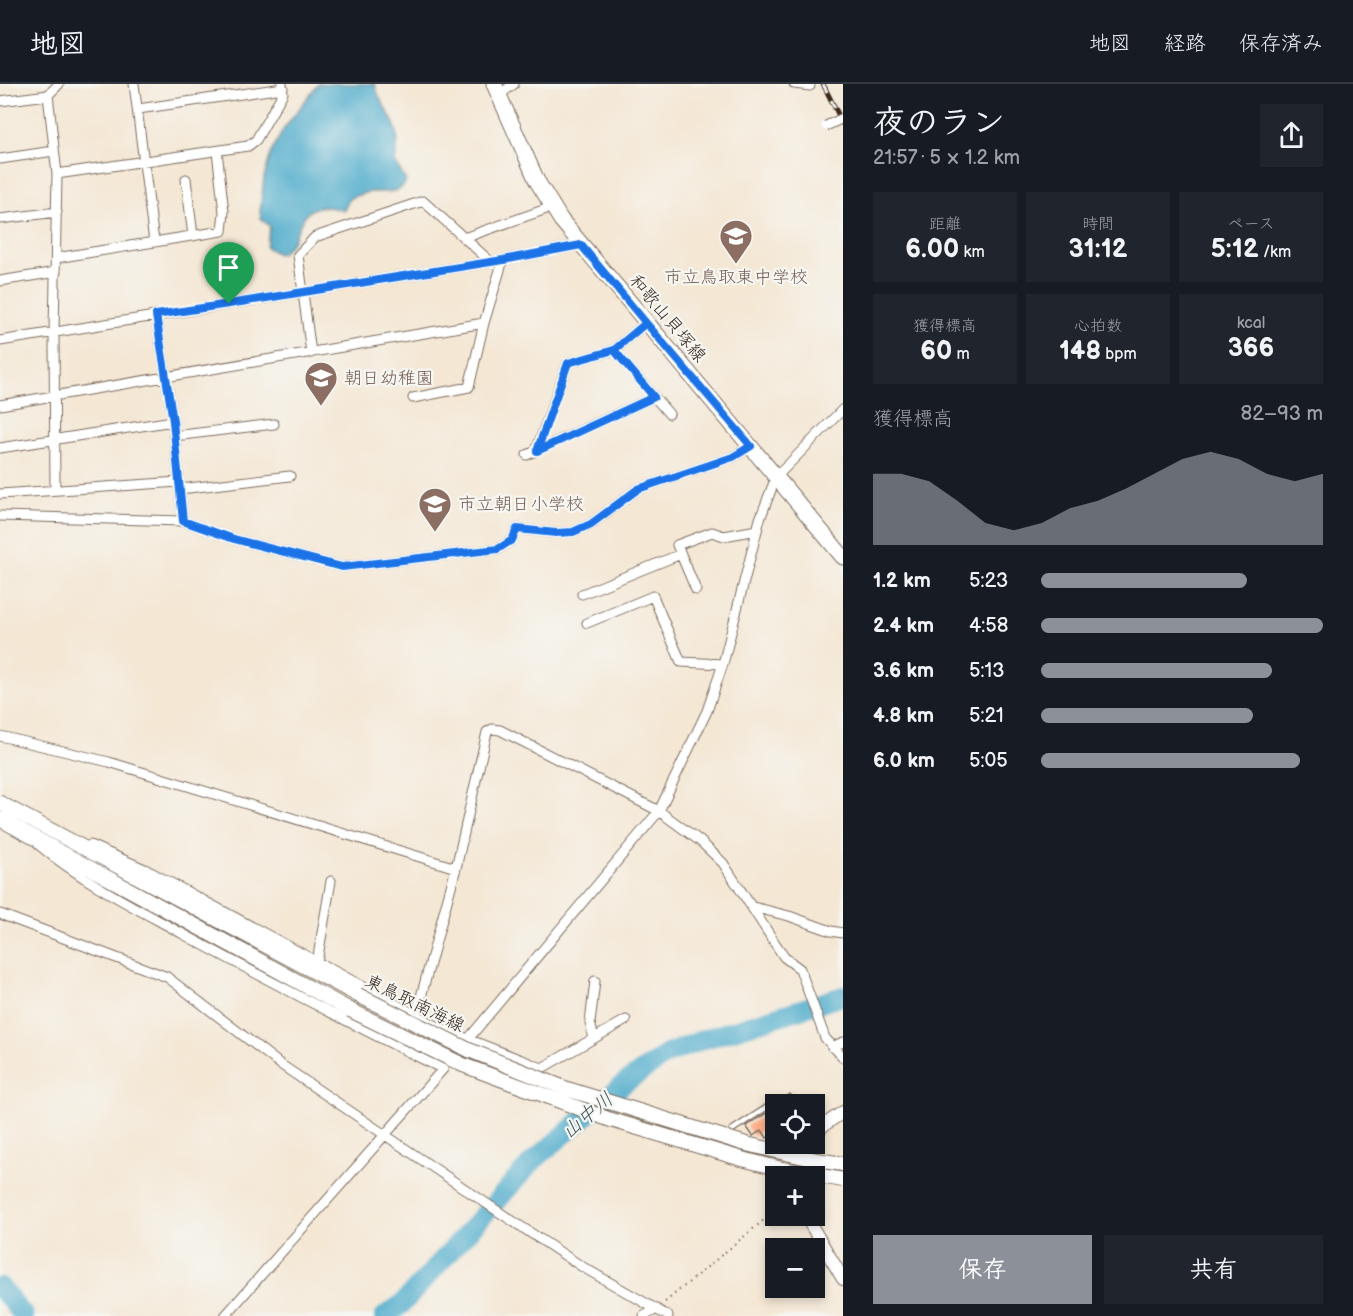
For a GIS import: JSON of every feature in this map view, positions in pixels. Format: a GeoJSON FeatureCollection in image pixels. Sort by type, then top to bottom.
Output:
{"type":"FeatureCollection","features":[{"type":"Feature","properties":{"kind":"main road","name":"和歌山貝塚線"},"geometry":{"type":"LineString","coordinates":[[496,90],[537,181],[552,207],[581,245],[843,557]]}},
{"type":"Feature","properties":{"kind":"main road","name":"東鳥取南海線"},"geometry":{"type":"LineString","coordinates":[[0,803],[358,995],[469,1050],[567,1089],[746,1144],[843,1164]]}},
{"type":"Feature","properties":{"kind":"main road","name":"東鳥取南海線"},"geometry":{"type":"LineString","coordinates":[[0,819],[351,1010],[463,1065],[598,1115],[742,1159],[843,1180]]}},
{"type":"Feature","properties":{"kind":"street"},"geometry":{"type":"LineString","coordinates":[[0,101],[48,95],[59,84]]}},
{"type":"Feature","properties":{"kind":"street"},"geometry":{"type":"LineString","coordinates":[[134,84],[154,242]]}},
{"type":"Feature","properties":{"kind":"street"},"geometry":{"type":"LineString","coordinates":[[496,90],[514,84]]}},
{"type":"Feature","properties":{"kind":"street"},"geometry":{"type":"LineString","coordinates":[[794,84],[810,86],[809,84]]}},
{"type":"Feature","properties":{"kind":"street"},"geometry":{"type":"LineString","coordinates":[[57,174],[248,146],[256,140],[284,93],[282,86],[138,109]]}},
{"type":"Feature","properties":{"kind":"street"},"geometry":{"type":"LineString","coordinates":[[48,95],[57,174],[54,490]]}},
{"type":"Feature","properties":{"kind":"street"},"geometry":{"type":"LineString","coordinates":[[826,126],[843,118]]}},
{"type":"Feature","properties":{"kind":"street"},"geometry":{"type":"LineString","coordinates":[[0,159],[54,151]]}},
{"type":"Feature","properties":{"kind":"street"},"geometry":{"type":"LineString","coordinates":[[56,258],[222,231],[224,212],[217,151]]}},
{"type":"Feature","properties":{"kind":"street"},"geometry":{"type":"LineString","coordinates":[[186,179],[193,236]]}},
{"type":"Feature","properties":{"kind":"street"},"geometry":{"type":"LineString","coordinates":[[310,353],[298,255],[315,237],[423,201],[491,262]]}},
{"type":"Feature","properties":{"kind":"street"},"geometry":{"type":"LineString","coordinates":[[464,238],[552,207]]}},
{"type":"Feature","properties":{"kind":"street"},"geometry":{"type":"LineString","coordinates":[[0,219],[57,212]]}},
{"type":"Feature","properties":{"kind":"street"},"geometry":{"type":"LineString","coordinates":[[0,341],[491,262],[581,245]]}},
{"type":"Feature","properties":{"kind":"street"},"geometry":{"type":"LineString","coordinates":[[413,398],[469,387],[484,323],[503,260]]}},
{"type":"Feature","properties":{"kind":"street"},"geometry":{"type":"LineString","coordinates":[[0,281],[56,272]]}},
{"type":"Feature","properties":{"kind":"street"},"geometry":{"type":"LineString","coordinates":[[156,315],[173,421],[183,521]]}},
{"type":"Feature","properties":{"kind":"street"},"geometry":{"type":"LineString","coordinates":[[0,405],[484,323]]}},
{"type":"Feature","properties":{"kind":"street"},"geometry":{"type":"LineString","coordinates":[[537,451],[568,363],[614,350],[646,323]]}},
{"type":"Feature","properties":{"kind":"street"},"geometry":{"type":"LineString","coordinates":[[614,350],[669,414]]}},
{"type":"Feature","properties":{"kind":"street"},"geometry":{"type":"LineString","coordinates":[[527,455],[654,397]]}},
{"type":"Feature","properties":{"kind":"street"},"geometry":{"type":"LineString","coordinates":[[225,1316],[443,1069],[659,811],[707,711],[723,664],[757,530],[776,477],[843,409]]}},
{"type":"Feature","properties":{"kind":"street"},"geometry":{"type":"LineString","coordinates":[[0,448],[173,421]]}},
{"type":"Feature","properties":{"kind":"street"},"geometry":{"type":"LineString","coordinates":[[174,436],[274,424]]}},
{"type":"Feature","properties":{"kind":"street"},"geometry":{"type":"LineString","coordinates":[[0,516],[183,521],[234,539],[342,567],[498,549],[512,540],[517,529],[556,533],[573,532],[591,524],[638,489],[733,457],[751,446]]}},
{"type":"Feature","properties":{"kind":"street"},"geometry":{"type":"LineString","coordinates":[[0,494],[180,485],[290,476]]}},
{"type":"Feature","properties":{"kind":"street"},"geometry":{"type":"LineString","coordinates":[[696,590],[677,545],[712,532],[724,536],[757,530]]}},
{"type":"Feature","properties":{"kind":"street"},"geometry":{"type":"LineString","coordinates":[[582,594],[681,554]]}},
{"type":"Feature","properties":{"kind":"street"},"geometry":{"type":"LineString","coordinates":[[587,623],[653,596],[681,662],[723,664]]}},
{"type":"Feature","properties":{"kind":"street"},"geometry":{"type":"LineString","coordinates":[[416,1015],[456,868],[487,732],[492,729],[500,730],[659,811],[700,841],[723,863],[784,957],[800,969],[821,1030],[832,1047],[843,1057]]}},
{"type":"Feature","properties":{"kind":"street"},"geometry":{"type":"LineString","coordinates":[[0,736],[109,762],[456,868]]}},
{"type":"Feature","properties":{"kind":"street"},"geometry":{"type":"LineString","coordinates":[[22,831],[65,867],[123,901],[264,979],[443,1069]]}},
{"type":"Feature","properties":{"kind":"street"},"geometry":{"type":"LineString","coordinates":[[52,831],[145,869],[416,1015],[467,1040],[542,1068],[626,1020]]}},
{"type":"Feature","properties":{"kind":"street"},"geometry":{"type":"LineString","coordinates":[[317,962],[331,881]]}},
{"type":"Feature","properties":{"kind":"street"},"geometry":{"type":"LineString","coordinates":[[753,908],[789,916],[843,933]]}},
{"type":"Feature","properties":{"kind":"street"},"geometry":{"type":"LineString","coordinates":[[0,914],[167,977],[280,1064],[581,1266],[668,1316]]}},
{"type":"Feature","properties":{"kind":"street"},"geometry":{"type":"LineString","coordinates":[[594,1038],[590,1023],[595,981]]}},
{"type":"Feature","properties":{"kind":"street"},"geometry":{"type":"LineString","coordinates":[[832,1047],[843,1042]]}},
{"type":"Feature","properties":{"kind":"street"},"geometry":{"type":"LineString","coordinates":[[825,1124],[843,1112]]}},
{"type":"Feature","properties":{"kind":"street"},"geometry":{"type":"LineString","coordinates":[[812,1226],[843,1279]]}},
{"type":"Feature","properties":{"kind":"street"},"geometry":{"type":"LineString","coordinates":[[644,1316],[657,1309]]}},
{"type":"Feature","properties":{"kind":"lane"},"geometry":{"type":"LineString","coordinates":[[732,1130],[765,1108]]}},
{"type":"Feature","properties":{"kind":"path"},"geometry":{"type":"LineString","coordinates":[[657,1309],[765,1219]]}},
{"type":"Feature","properties":{"kind":"water"},"geometry":{"type":"Polygon","coordinates":[[[318,84],[375,84],[379,97],[393,120],[398,140],[395,162],[406,181],[403,186],[394,191],[365,193],[350,198],[344,210],[319,207],[311,210],[301,222],[290,244],[278,254],[266,247],[270,227],[261,218],[260,212],[264,178],[271,153],[283,130],[318,84]]]}},
{"type":"Feature","properties":{"kind":"building"},"geometry":{"type":"Polygon","coordinates":[[[765,1114],[765,1135],[762,1130],[753,1136],[746,1126],[765,1114]]]}},
{"type":"Feature","properties":{"kind":"waterway","name":"山中川"},"geometry":{"type":"LineString","coordinates":[[385,1316],[402,1304],[533,1161],[626,1082],[667,1054],[702,1040],[843,996]]}},
{"type":"Feature","properties":{"kind":"waterway","name":"山中川"},"geometry":{"type":"LineString","coordinates":[[0,1287],[24,1316]]}},
{"type":"Feature","properties":{"kind":"railway"},"geometry":{"type":"LineString","coordinates":[[823,84],[843,124]]}},
{"type":"Feature","properties":{"kind":"place","name":"市立鳥取東中学校"},"geometry":{"type":"Point","coordinates":[736,265]}},
{"type":"Feature","properties":{"kind":"place","name":"朝日幼稚園"},"geometry":{"type":"Point","coordinates":[321,407]}},
{"type":"Feature","properties":{"kind":"place","name":"市立朝日小学校"},"geometry":{"type":"Point","coordinates":[435,533]}},
{"type":"Feature","properties":{"kind":"route"},"geometry":{"type":"LineString","coordinates":[[229,304],[156,315],[173,421],[183,521],[234,539],[342,567],[498,549],[512,540],[517,529],[556,533],[573,532],[591,524],[638,489],[733,457],[751,446],[646,323],[614,350],[568,363],[537,451],[654,397],[614,350],[646,323],[581,245],[503,260],[229,304]]}}]}
